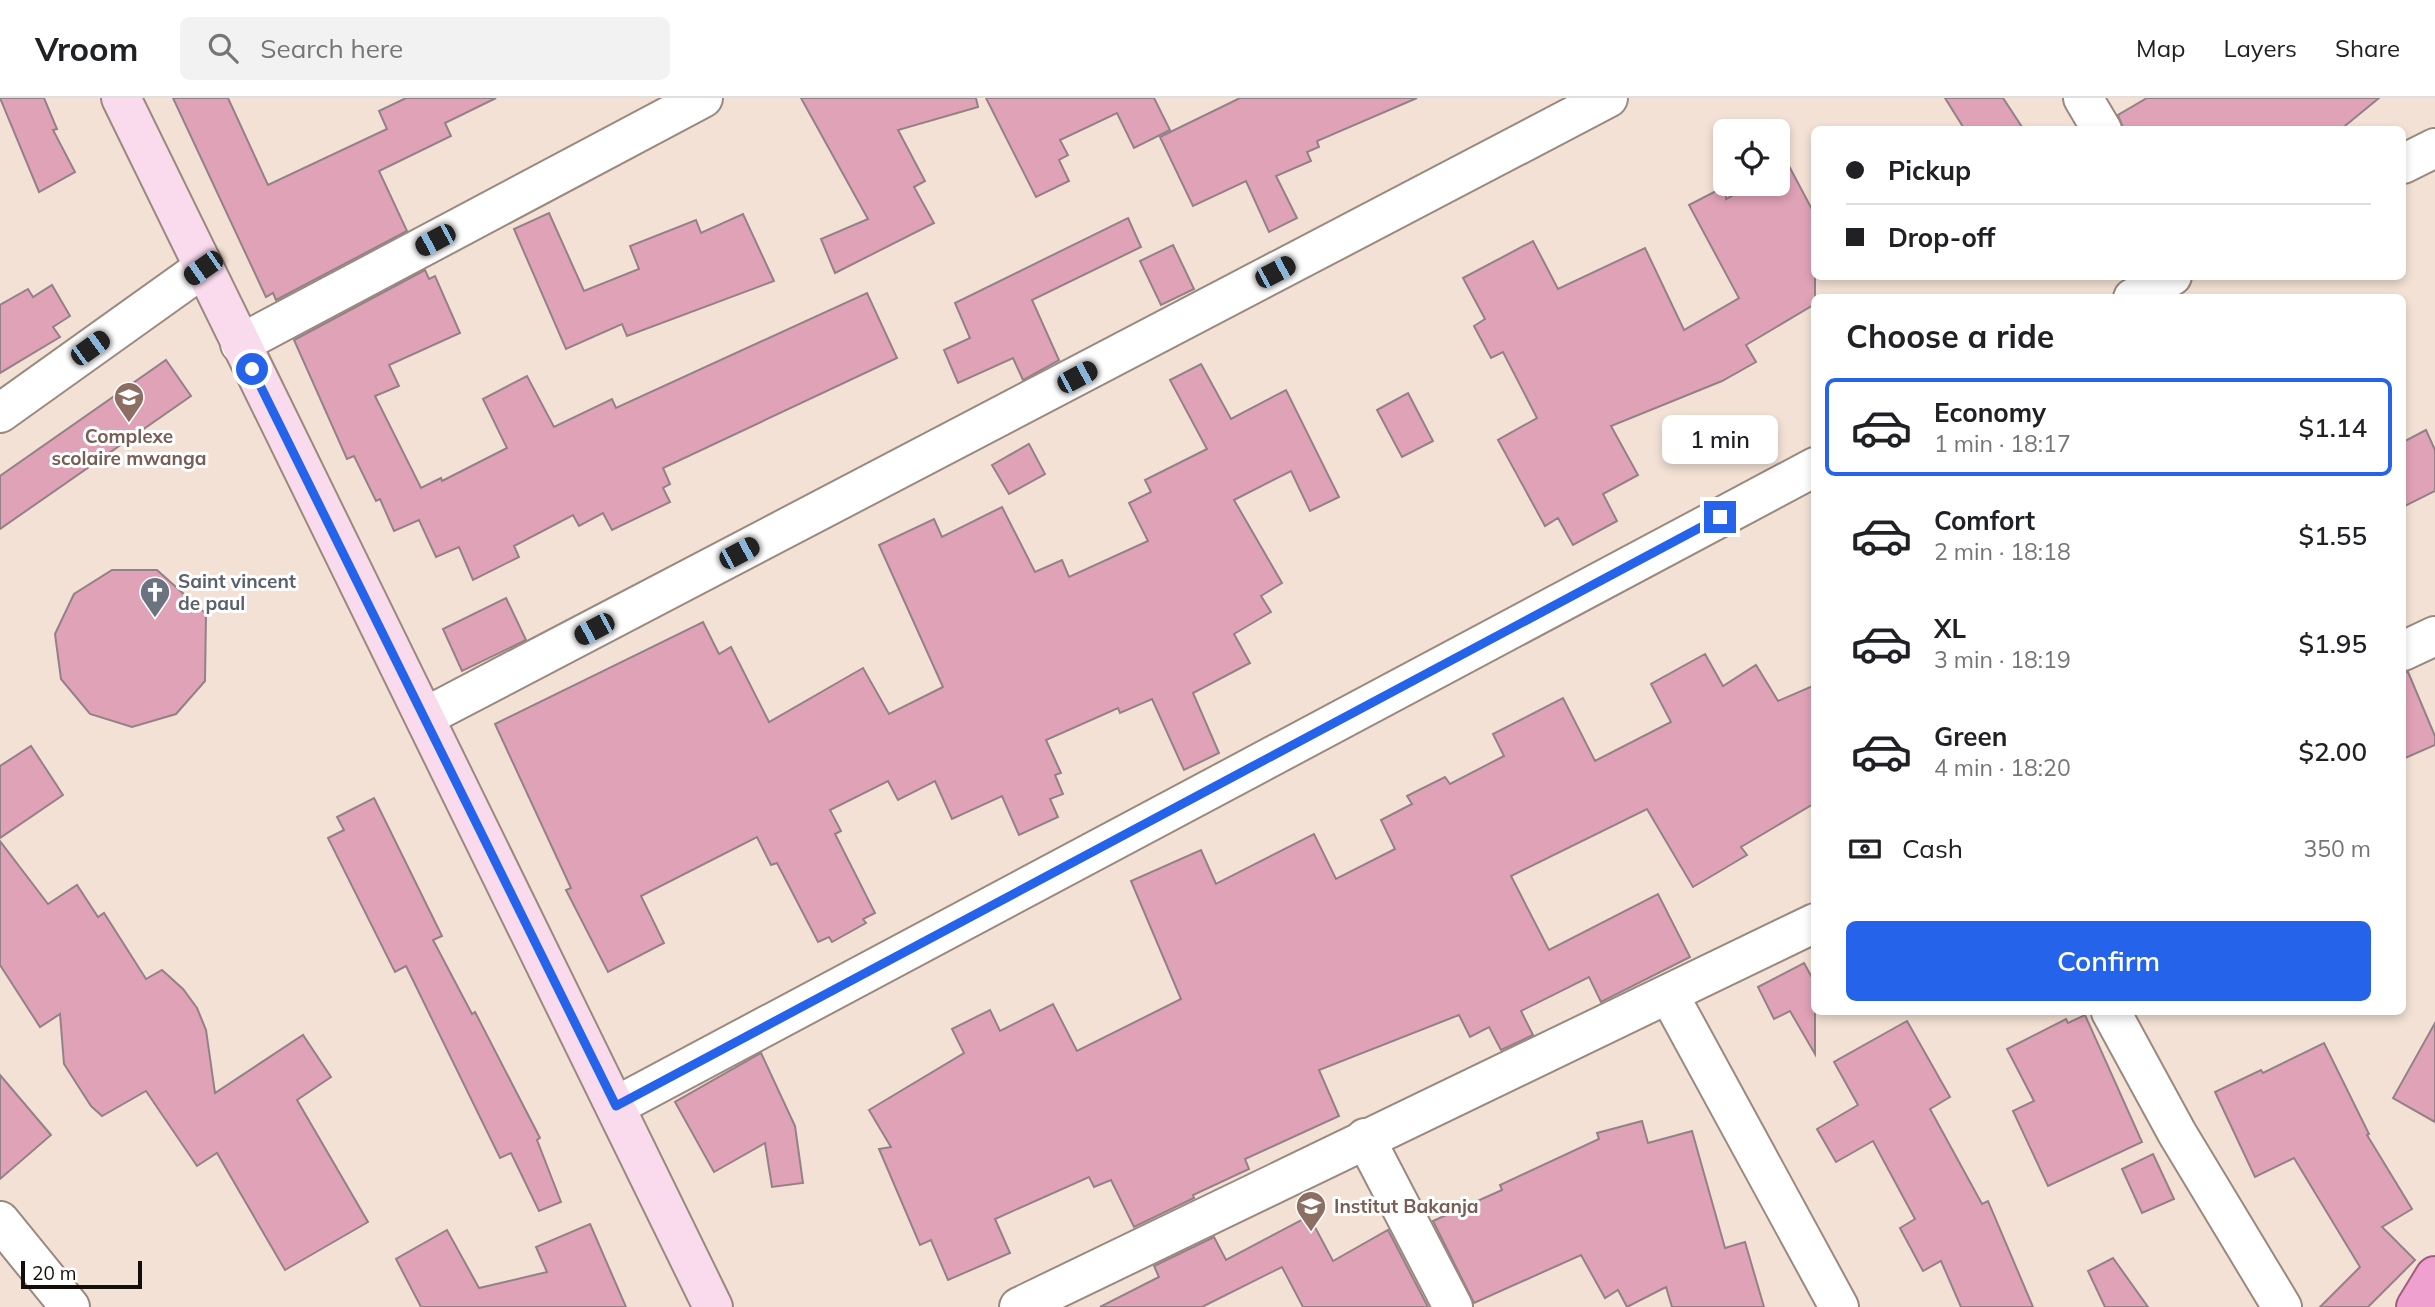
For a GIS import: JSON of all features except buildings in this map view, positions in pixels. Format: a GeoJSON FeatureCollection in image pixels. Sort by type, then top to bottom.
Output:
{"type":"FeatureCollection","features":[{"type":"Feature","properties":{"kind":"highway"},"geometry":{"type":"LineString","coordinates":[[2416,1307],[2435,1276]]}},
{"type":"Feature","properties":{"kind":"main road"},"geometry":{"type":"LineString","coordinates":[[121,98],[713,1307]]}},
{"type":"Feature","properties":{"kind":"street"},"geometry":{"type":"LineString","coordinates":[[240,344],[703,98]]}},
{"type":"Feature","properties":{"kind":"street"},"geometry":{"type":"LineString","coordinates":[[425,717],[1608,98]]}},
{"type":"Feature","properties":{"kind":"street"},"geometry":{"type":"LineString","coordinates":[[2083,98],[2100,126]]}},
{"type":"Feature","properties":{"kind":"street"},"geometry":{"type":"LineString","coordinates":[[2406,162],[2435,148]]}},
{"type":"Feature","properties":{"kind":"street"},"geometry":{"type":"LineString","coordinates":[[0,413],[203,268]]}},
{"type":"Feature","properties":{"kind":"street"},"geometry":{"type":"LineString","coordinates":[[2140,294],[2165,280]]}},
{"type":"Feature","properties":{"kind":"street"},"geometry":{"type":"LineString","coordinates":[[616,1106],[1811,469]]}},
{"type":"Feature","properties":{"kind":"street"},"geometry":{"type":"LineString","coordinates":[[2406,650],[2435,636]]}},
{"type":"Feature","properties":{"kind":"street"},"geometry":{"type":"LineString","coordinates":[[1019,1307],[1811,925]]}},
{"type":"Feature","properties":{"kind":"street"},"geometry":{"type":"LineString","coordinates":[[1669,995],[1839,1307]]}},
{"type":"Feature","properties":{"kind":"street"},"geometry":{"type":"LineString","coordinates":[[2113,1015],[2178,1133],[2282,1307]]}},
{"type":"Feature","properties":{"kind":"street"},"geometry":{"type":"LineString","coordinates":[[1365,1138],[1452,1307]]}},
{"type":"Feature","properties":{"kind":"street"},"geometry":{"type":"LineString","coordinates":[[0,1221],[71,1307]]}},
{"type":"Feature","properties":{"kind":"place","name":"Complexe scolaire mwanga"},"geometry":{"type":"Point","coordinates":[129,424]}},
{"type":"Feature","properties":{"kind":"place","name":"Saint vincent de paul"},"geometry":{"type":"Point","coordinates":[155,619]}},
{"type":"Feature","properties":{"kind":"place","name":"Institut Bakanja"},"geometry":{"type":"Point","coordinates":[1311,1233]}},
{"type":"Feature","properties":{"kind":"route"},"geometry":{"type":"LineString","coordinates":[[252,369],[616,1106],[1720,517]]}}]}
